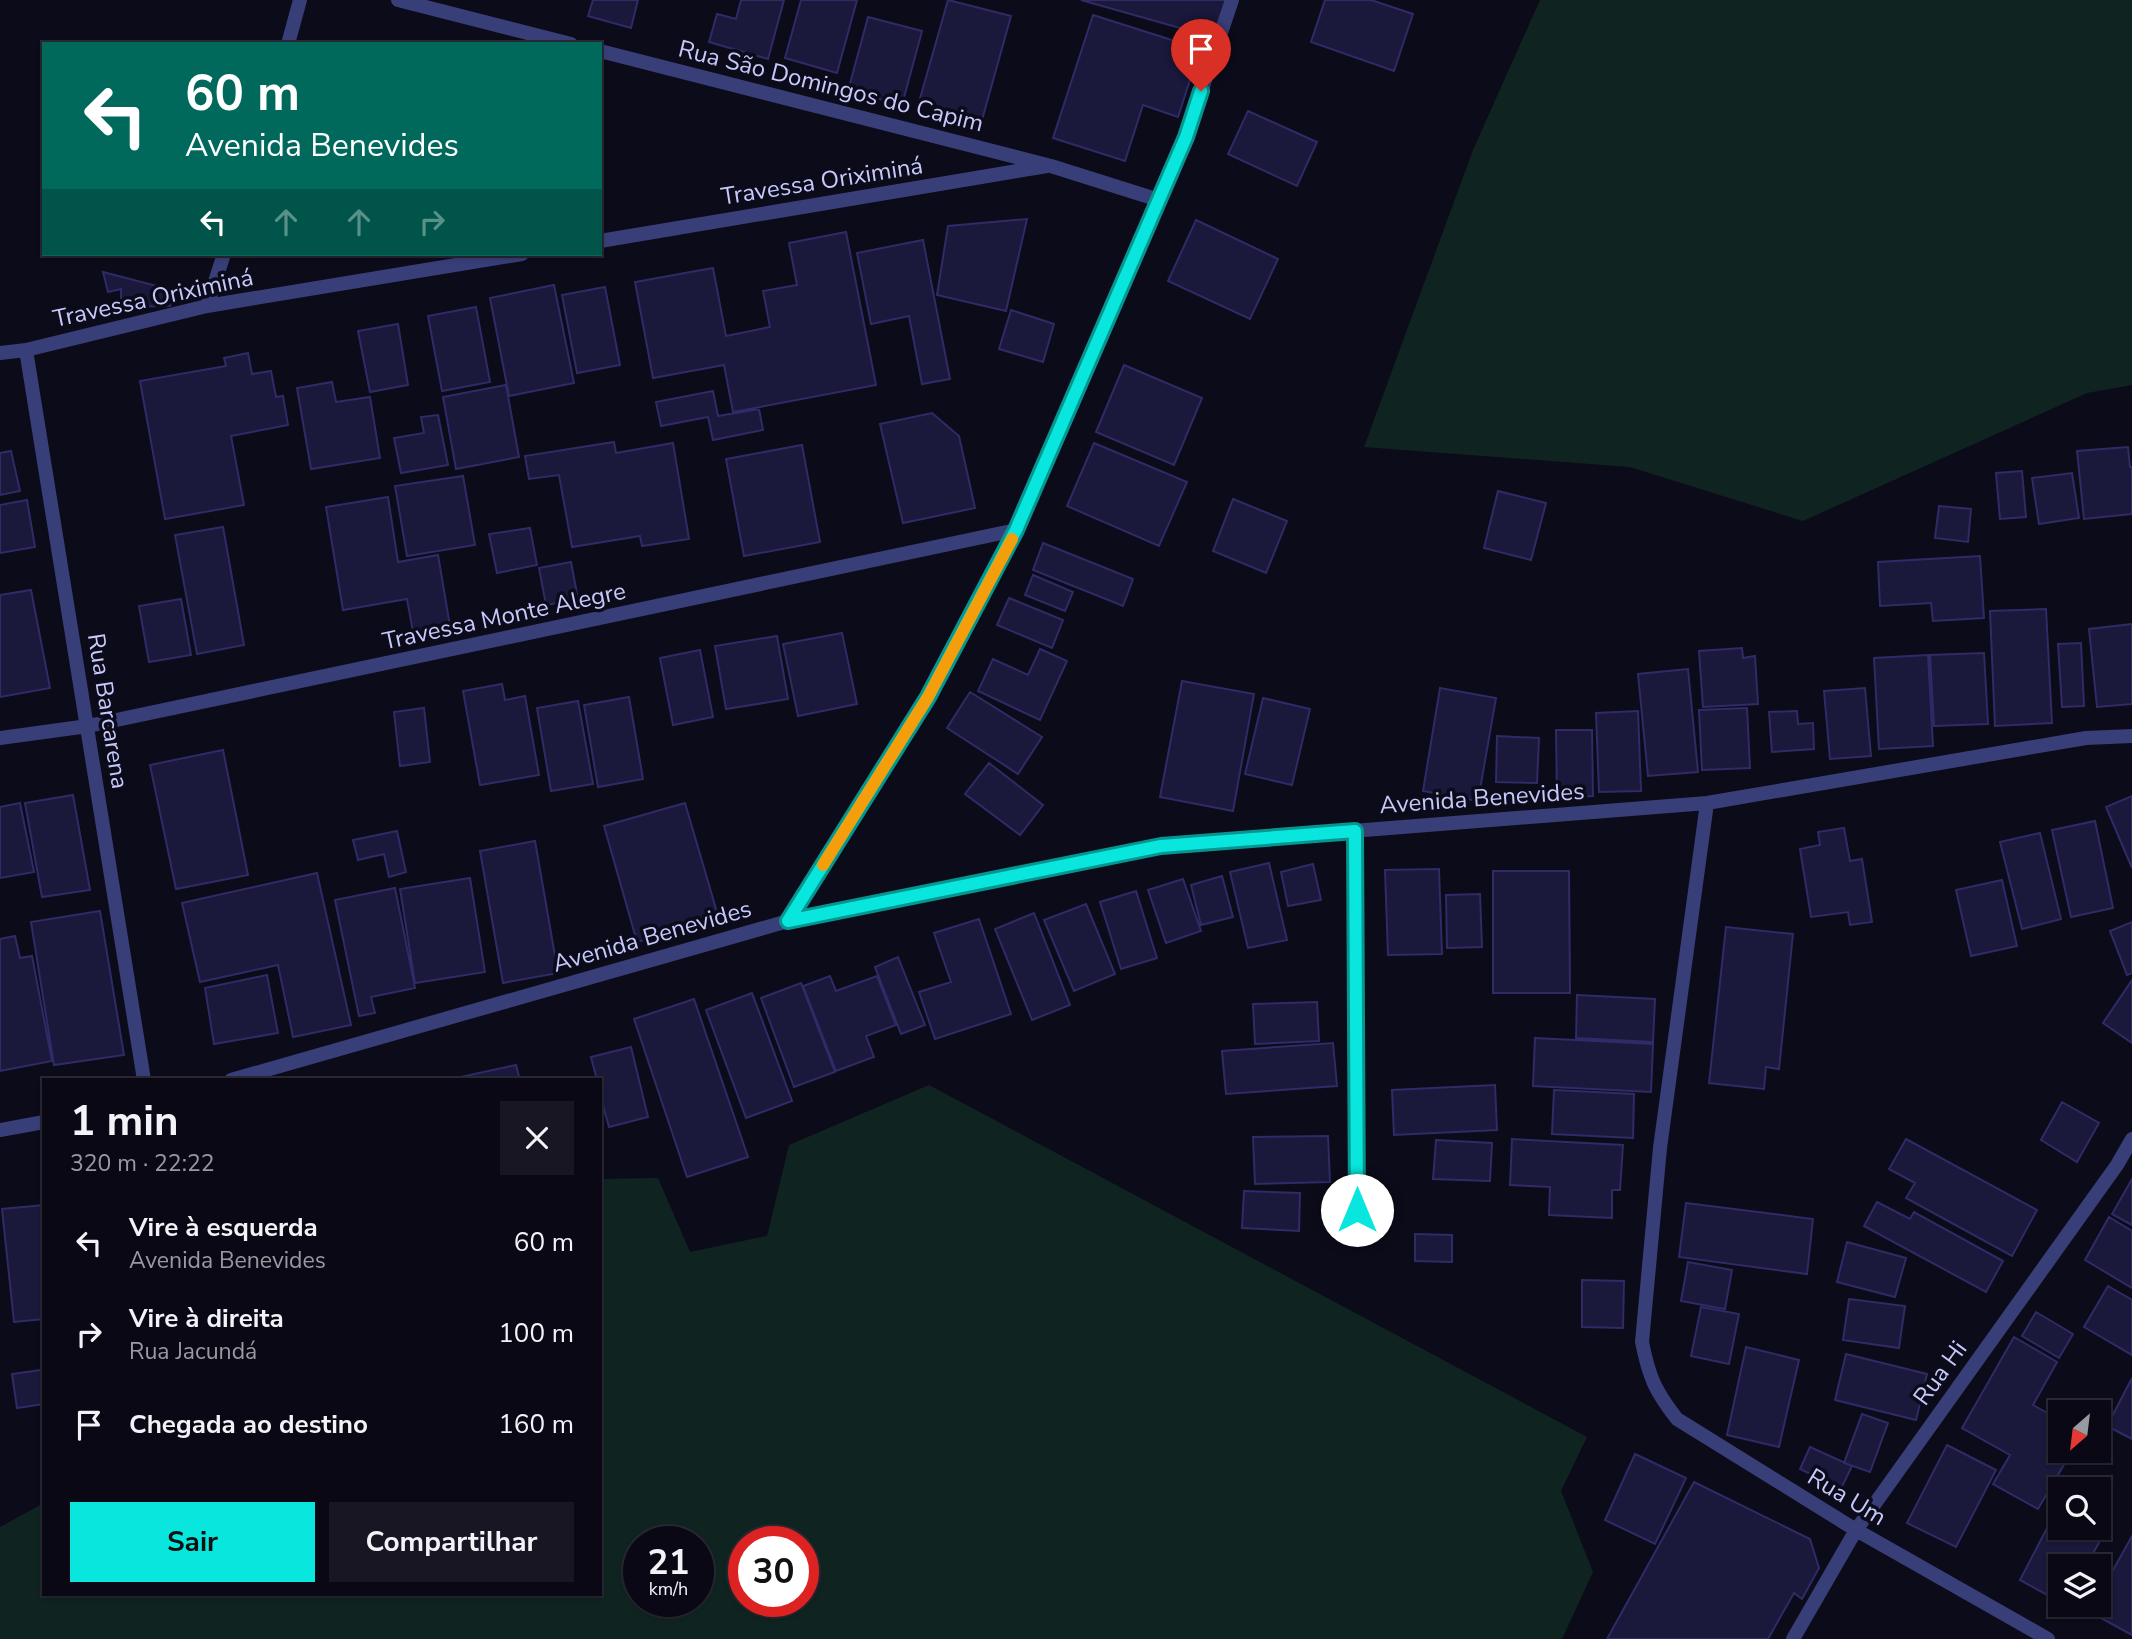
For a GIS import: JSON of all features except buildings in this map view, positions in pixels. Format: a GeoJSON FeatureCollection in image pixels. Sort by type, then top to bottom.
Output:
{"type":"FeatureCollection","features":[{"type":"Feature","properties":{"kind":"street"},"geometry":{"type":"LineString","coordinates":[[289,42],[300,0]]}},
{"type":"Feature","properties":{"kind":"street"},"geometry":{"type":"LineString","coordinates":[[398,0],[563,42]]}},
{"type":"Feature","properties":{"kind":"street"},"geometry":{"type":"LineString","coordinates":[[788,921],[928,697],[1016,530],[1186,137],[1232,0]]}},
{"type":"Feature","properties":{"kind":"street","name":"Rua São Domingos do Capim"},"geometry":{"type":"LineString","coordinates":[[602,52],[1052,166],[1159,200]]}},
{"type":"Feature","properties":{"kind":"street","name":"Travessa Oriximiná"},"geometry":{"type":"LineString","coordinates":[[602,241],[1052,166]]}},
{"type":"Feature","properties":{"kind":"street"},"geometry":{"type":"LineString","coordinates":[[207,306],[223,256]]}},
{"type":"Feature","properties":{"kind":"street","name":"Travessa Oriximiná"},"geometry":{"type":"LineString","coordinates":[[0,353],[26,350],[207,306],[510,256]]}},
{"type":"Feature","properties":{"kind":"street","name":"Rua Barcarena"},"geometry":{"type":"LineString","coordinates":[[26,350],[144,1078]]}},
{"type":"Feature","properties":{"kind":"street","name":"Travessa Monte Alegre"},"geometry":{"type":"LineString","coordinates":[[0,738],[88,726],[1016,530]]}},
{"type":"Feature","properties":{"kind":"street","name":"Avenida Benevides"},"geometry":{"type":"LineString","coordinates":[[237,1078],[788,921],[1161,846],[1707,803],[2086,738],[2132,736]]}},
{"type":"Feature","properties":{"kind":"street","name":"Rua Um"},"geometry":{"type":"LineString","coordinates":[[1707,803],[1660,1148],[1642,1342],[1647,1369],[1657,1394],[1677,1419],[1856,1530],[2048,1639]]}},
{"type":"Feature","properties":{"kind":"street"},"geometry":{"type":"LineString","coordinates":[[1355,831],[1357,1210]]}},
{"type":"Feature","properties":{"kind":"street"},"geometry":{"type":"LineString","coordinates":[[0,1130],[42,1122]]}},
{"type":"Feature","properties":{"kind":"street","name":"Rua Hi"},"geometry":{"type":"LineString","coordinates":[[1793,1639],[1856,1530],[2117,1165],[2132,1139]]}},
{"type":"Feature","properties":{"kind":"green space"},"geometry":{"type":"Polygon","coordinates":[[[1540,0],[2132,0],[2132,385],[2087,393],[1803,521],[1630,467],[1364,447],[1473,150],[1540,0]]]}},
{"type":"Feature","properties":{"kind":"green space"},"geometry":{"type":"Polygon","coordinates":[[[929,1085],[1587,1437],[1561,1491],[1593,1572],[1562,1639],[0,1639],[0,1527],[42,1504],[42,1596],[602,1596],[602,1179],[658,1178],[690,1252],[767,1236],[789,1145],[929,1085]]]}},
{"type":"Feature","properties":{"kind":"slow traffic"},"geometry":{"type":"LineString","coordinates":[[823,865],[928,697],[1012,539]]}},
{"type":"Feature","properties":{"kind":"route"},"geometry":{"type":"LineString","coordinates":[[1201,91],[1186,137],[1016,530],[928,697],[788,921],[1161,846],[1355,831],[1357,1210]]}}]}
